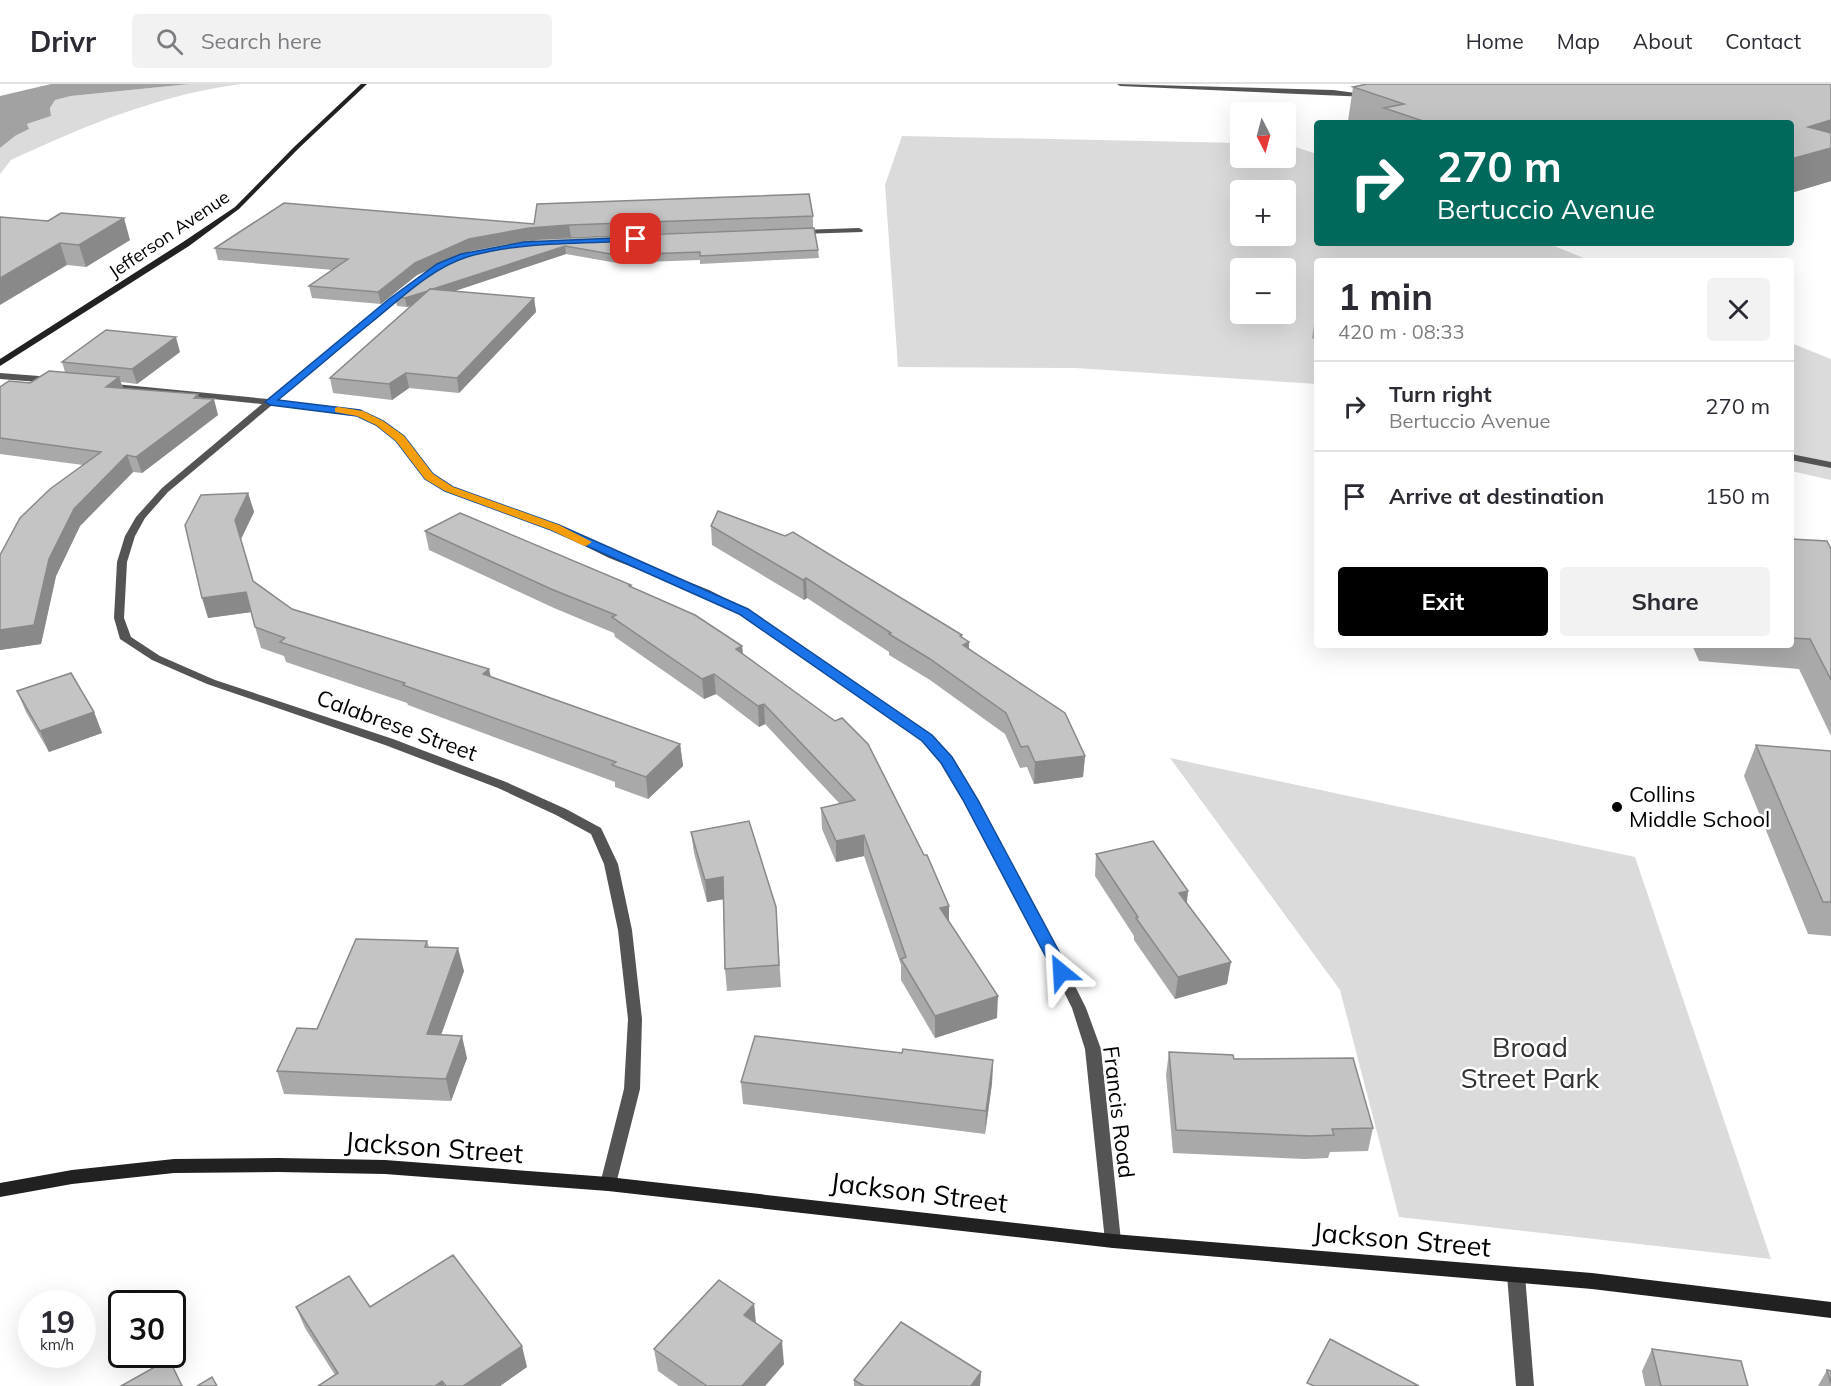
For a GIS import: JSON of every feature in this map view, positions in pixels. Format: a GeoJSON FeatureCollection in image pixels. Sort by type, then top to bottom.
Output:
{"type":"FeatureCollection","features":[{"type":"Feature","properties":{"kind":"main road","name":"Jefferson Avenue"},"geometry":{"type":"LineString","coordinates":[[0,363],[193,239],[237,208],[364,84]]}},
{"type":"Feature","properties":{"kind":"main road","name":"Jackson Street"},"geometry":{"type":"LineString","coordinates":[[0,1190],[72,1178],[174,1166],[385,1167],[608,1184],[1113,1241],[1609,1282],[1831,1310]]}},
{"type":"Feature","properties":{"kind":"street"},"geometry":{"type":"LineString","coordinates":[[1120,84],[1332,92],[1376,96]]}},
{"type":"Feature","properties":{"kind":"street"},"geometry":{"type":"LineString","coordinates":[[1218,84],[1373,89]]}},
{"type":"Feature","properties":{"kind":"street"},"geometry":{"type":"LineString","coordinates":[[791,232],[859,230]]}},
{"type":"Feature","properties":{"kind":"street","name":"Calabrese Street"},"geometry":{"type":"LineString","coordinates":[[492,249],[464,256],[430,272],[189,470],[141,517],[130,536],[122,562],[119,618],[126,639],[156,658],[211,682],[389,742],[502,785],[596,831],[611,864],[626,930],[635,1019],[632,1089],[608,1184]]}},
{"type":"Feature","properties":{"kind":"street"},"geometry":{"type":"LineString","coordinates":[[0,376],[66,381]]}},
{"type":"Feature","properties":{"kind":"street","name":"Francis Road"},"geometry":{"type":"LineString","coordinates":[[101,385],[360,413],[380,423],[400,438],[429,477],[449,489],[555,527],[744,612],[927,738],[947,760],[970,800],[1035,920],[1079,1008],[1093,1049],[1113,1241]]}},
{"type":"Feature","properties":{"kind":"street"},"geometry":{"type":"LineString","coordinates":[[1794,458],[1831,465]]}},
{"type":"Feature","properties":{"kind":"street"},"geometry":{"type":"LineString","coordinates":[[1516,1275],[1525,1386]]}},
{"type":"Feature","properties":{"kind":"green space"},"geometry":{"type":"Polygon","coordinates":[[[190,84],[241,84],[181,96],[95,123],[11,160],[0,174],[0,148],[15,136],[29,129],[27,124],[51,116],[50,108],[55,100],[71,96],[190,84]]]}},
{"type":"Feature","properties":{"kind":"green space"},"geometry":{"type":"Polygon","coordinates":[[[902,136],[1230,143],[1230,168],[1296,168],[1296,147],[1314,153],[1314,246],[1554,246],[1584,258],[1314,258],[1314,384],[1075,368],[898,367],[885,185],[902,136]]]}},
{"type":"Feature","properties":{"kind":"green space"},"geometry":{"type":"Polygon","coordinates":[[[1794,344],[1831,359],[1831,480],[1794,472],[1794,344]]]}},
{"type":"Feature","properties":{"kind":"green space","name":"Broad Street Park"},"geometry":{"type":"Polygon","coordinates":[[[1170,758],[1635,857],[1771,1259],[1399,1217],[1340,990],[1170,758]]]}},
{"type":"Feature","properties":{"kind":"shaded area"},"geometry":{"type":"Polygon","coordinates":[[[51,84],[190,84],[71,96],[55,100],[50,108],[51,116],[27,124],[29,129],[15,136],[0,148],[0,96],[51,84]]]}},
{"type":"Feature","properties":{"kind":"building"},"geometry":{"type":"Polygon","coordinates":[[[1367,84],[1831,84],[1831,120],[1808,127],[1831,133],[1831,148],[1794,158],[1794,120],[1420,120],[1384,108],[1404,104],[1353,87],[1367,84]]]}},
{"type":"Feature","properties":{"kind":"building"},"geometry":{"type":"Polygon","coordinates":[[[809,194],[813,216],[569,225],[529,228],[469,239],[415,263],[378,292],[309,286],[348,259],[215,248],[284,203],[534,224],[537,204],[809,194]]]}},
{"type":"Feature","properties":{"kind":"building"},"geometry":{"type":"Polygon","coordinates":[[[61,213],[124,218],[79,245],[60,243],[0,278],[0,217],[48,221],[61,213]]]}},
{"type":"Feature","properties":{"kind":"building"},"geometry":{"type":"Polygon","coordinates":[[[814,228],[818,250],[700,256],[700,252],[616,255],[565,246],[405,298],[395,297],[424,275],[451,261],[479,251],[539,239],[814,228]]]}},
{"type":"Feature","properties":{"kind":"building"},"geometry":{"type":"Polygon","coordinates":[[[430,289],[534,298],[457,378],[406,373],[389,384],[330,378],[430,289]]]}},
{"type":"Feature","properties":{"kind":"building"},"geometry":{"type":"Polygon","coordinates":[[[106,330],[176,337],[132,369],[62,362],[106,330]]]}},
{"type":"Feature","properties":{"kind":"building"},"geometry":{"type":"Polygon","coordinates":[[[49,371],[119,377],[106,387],[198,394],[194,398],[214,399],[136,457],[127,455],[74,509],[49,559],[34,625],[0,630],[0,555],[20,518],[50,489],[101,452],[0,438],[0,387],[9,381],[30,383],[49,371]]]}},
{"type":"Feature","properties":{"kind":"building"},"geometry":{"type":"Polygon","coordinates":[[[248,493],[235,520],[253,581],[292,609],[489,669],[483,674],[680,744],[646,777],[612,765],[616,762],[403,685],[405,683],[280,642],[285,638],[255,627],[246,592],[202,598],[185,525],[201,495],[248,493]]]}},
{"type":"Feature","properties":{"kind":"building"},"geometry":{"type":"Polygon","coordinates":[[[718,511],[785,536],[793,532],[962,635],[960,636],[969,642],[963,645],[1065,713],[1085,756],[1035,762],[1028,746],[1021,747],[1006,713],[930,659],[806,578],[803,580],[711,526],[718,511]]]}},
{"type":"Feature","properties":{"kind":"building"},"geometry":{"type":"Polygon","coordinates":[[[460,513],[631,585],[629,586],[695,615],[742,646],[736,649],[835,721],[842,718],[868,744],[924,855],[927,855],[949,906],[940,908],[998,996],[935,1016],[901,959],[906,957],[864,835],[836,841],[821,808],[855,800],[764,704],[758,706],[714,674],[702,679],[612,617],[616,615],[551,589],[425,531],[460,513]]]}},
{"type":"Feature","properties":{"kind":"building"},"geometry":{"type":"Polygon","coordinates":[[[1794,539],[1827,541],[1831,549],[1831,680],[1810,639],[1794,638],[1794,539]]]}},
{"type":"Feature","properties":{"kind":"building"},"geometry":{"type":"Polygon","coordinates":[[[71,673],[94,712],[40,731],[17,691],[71,673]]]}},
{"type":"Feature","properties":{"kind":"building"},"geometry":{"type":"Polygon","coordinates":[[[1756,745],[1831,751],[1831,902],[1823,902],[1756,745]]]}},
{"type":"Feature","properties":{"kind":"building"},"geometry":{"type":"Polygon","coordinates":[[[749,821],[776,907],[779,965],[725,969],[723,877],[705,880],[691,832],[749,821]]]}},
{"type":"Feature","properties":{"kind":"building"},"geometry":{"type":"Polygon","coordinates":[[[1153,841],[1188,891],[1179,893],[1231,962],[1178,977],[1136,918],[1138,917],[1096,854],[1153,841]]]}},
{"type":"Feature","properties":{"kind":"building"},"geometry":{"type":"Polygon","coordinates":[[[356,939],[427,941],[425,947],[458,948],[427,1034],[462,1036],[446,1079],[277,1071],[297,1028],[317,1029],[356,939]]]}},
{"type":"Feature","properties":{"kind":"building"},"geometry":{"type":"Polygon","coordinates":[[[755,1036],[902,1053],[903,1049],[993,1060],[986,1111],[741,1082],[755,1036]]]}},
{"type":"Feature","properties":{"kind":"building"},"geometry":{"type":"Polygon","coordinates":[[[1169,1052],[1233,1055],[1234,1059],[1353,1058],[1373,1128],[1332,1129],[1334,1135],[1310,1136],[1176,1130],[1169,1052]]]}},
{"type":"Feature","properties":{"kind":"building"},"geometry":{"type":"Polygon","coordinates":[[[453,1255],[522,1346],[463,1386],[446,1386],[442,1381],[435,1386],[318,1386],[338,1373],[296,1307],[349,1276],[370,1307],[453,1255]]]}},
{"type":"Feature","properties":{"kind":"building"},"geometry":{"type":"Polygon","coordinates":[[[719,1280],[754,1304],[744,1315],[782,1341],[742,1386],[707,1386],[654,1349],[719,1280]]]}},
{"type":"Feature","properties":{"kind":"building"},"geometry":{"type":"Polygon","coordinates":[[[901,1322],[981,1372],[971,1386],[864,1386],[854,1380],[901,1322]]]}},
{"type":"Feature","properties":{"kind":"building"},"geometry":{"type":"Polygon","coordinates":[[[1330,1339],[1419,1386],[1314,1386],[1307,1383],[1330,1339]]]}},
{"type":"Feature","properties":{"kind":"building"},"geometry":{"type":"Polygon","coordinates":[[[1652,1349],[1741,1361],[1748,1386],[1661,1386],[1652,1349]]]}},
{"type":"Feature","properties":{"kind":"building"},"geometry":{"type":"Polygon","coordinates":[[[153,1368],[173,1368],[182,1386],[121,1386],[153,1368]]]}},
{"type":"Feature","properties":{"kind":"building"},"geometry":{"type":"Polygon","coordinates":[[[1827,1370],[1831,1371],[1831,1384],[1827,1370]]]}},
{"type":"Feature","properties":{"kind":"building"},"geometry":{"type":"Polygon","coordinates":[[[212,1377],[217,1386],[197,1386],[212,1377]]]}},
{"type":"Feature","properties":{"kind":"slow traffic"},"geometry":{"type":"LineString","coordinates":[[338,410],[360,413],[380,423],[400,438],[429,477],[449,489],[555,527],[586,542]]}},
{"type":"Feature","properties":{"kind":"place","name":"Collins Middle School"},"geometry":{"type":"Point","coordinates":[1617,807]}},
{"type":"Feature","properties":{"kind":"route"},"geometry":{"type":"LineString","coordinates":[[636,239],[571,241],[492,249],[464,256],[440,266],[392,301],[270,402],[360,413],[380,423],[400,438],[429,477],[449,489],[555,527],[613,555],[705,592],[744,612],[927,738],[947,760],[970,800],[1061,972]]}}]}
